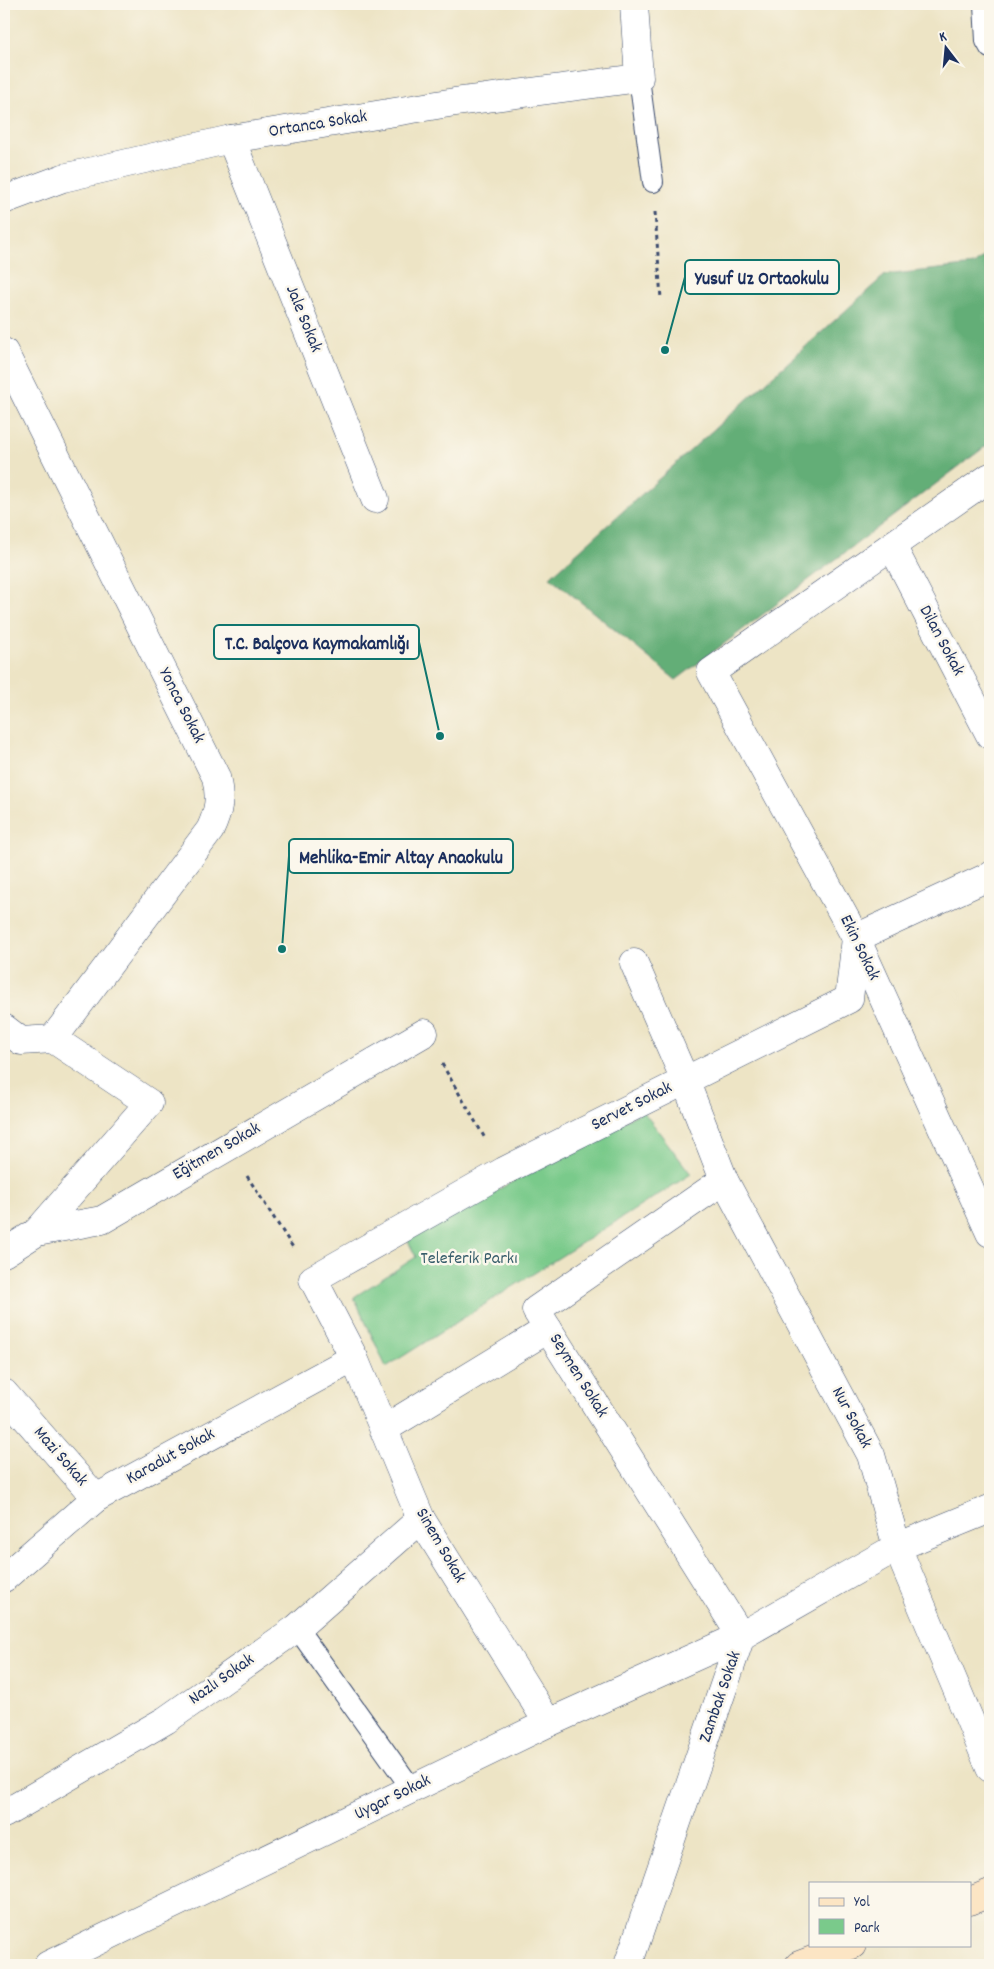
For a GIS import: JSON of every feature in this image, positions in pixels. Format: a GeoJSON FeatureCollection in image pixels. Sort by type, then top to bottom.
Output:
{"type":"FeatureCollection","features":[{"type":"Feature","properties":{"kind":"main road"},"geometry":{"type":"LineString","coordinates":[[972,1900],[990,1893]]}},
{"type":"Feature","properties":{"kind":"main road"},"geometry":{"type":"LineString","coordinates":[[799,1965],[849,1946]]}},
{"type":"Feature","properties":{"kind":"street"},"geometry":{"type":"LineString","coordinates":[[634,4],[639,78]]}},
{"type":"Feature","properties":{"kind":"street","name":"Ortanca Sokak"},"geometry":{"type":"LineString","coordinates":[[4,200],[63,178],[230,139],[454,102],[639,78]]}},
{"type":"Feature","properties":{"kind":"street","name":"Jale Sokak"},"geometry":{"type":"LineString","coordinates":[[230,139],[375,499]]}},
{"type":"Feature","properties":{"kind":"street","name":"Yonca Sokak"},"geometry":{"type":"LineString","coordinates":[[4,352],[216,777],[220,796],[218,814],[210,830],[53,1039]]}},
{"type":"Feature","properties":{"kind":"street"},"geometry":{"type":"LineString","coordinates":[[892,546],[990,477]]}},
{"type":"Feature","properties":{"kind":"street","name":"Ekin Sokak"},"geometry":{"type":"LineString","coordinates":[[892,546],[711,672],[856,938],[990,1234]]}},
{"type":"Feature","properties":{"kind":"street","name":"Dilan Sokak"},"geometry":{"type":"LineString","coordinates":[[892,546],[990,735]]}},
{"type":"Feature","properties":{"kind":"street"},"geometry":{"type":"LineString","coordinates":[[856,938],[990,876]]}},
{"type":"Feature","properties":{"kind":"street","name":"Servet Sokak"},"geometry":{"type":"LineString","coordinates":[[313,1279],[504,1171],[849,999],[856,938]]}},
{"type":"Feature","properties":{"kind":"street","name":"Nur Sokak"},"geometry":{"type":"LineString","coordinates":[[634,963],[685,1080],[724,1180],[871,1455],[897,1547],[979,1713],[990,1768]]}},
{"type":"Feature","properties":{"kind":"street"},"geometry":{"type":"LineString","coordinates":[[4,1028],[21,1041],[53,1039],[149,1103],[37,1232]]}},
{"type":"Feature","properties":{"kind":"street","name":"Eğitmen Sokak"},"geometry":{"type":"LineString","coordinates":[[4,1253],[37,1232],[102,1220],[424,1033]]}},
{"type":"Feature","properties":{"kind":"street","name":"Seymen Sokak"},"geometry":{"type":"LineString","coordinates":[[724,1180],[536,1310],[741,1636]]}},
{"type":"Feature","properties":{"kind":"street"},"geometry":{"type":"LineString","coordinates":[[313,1279],[354,1358]]}},
{"type":"Feature","properties":{"kind":"street"},"geometry":{"type":"LineString","coordinates":[[384,1429],[548,1329]]}},
{"type":"Feature","properties":{"kind":"street","name":"Sinem Sokak"},"geometry":{"type":"LineString","coordinates":[[354,1358],[421,1519],[548,1723]]}},
{"type":"Feature","properties":{"kind":"street","name":"Karadut Sokak"},"geometry":{"type":"LineString","coordinates":[[4,1578],[96,1498],[354,1358]]}},
{"type":"Feature","properties":{"kind":"street","name":"Mazi Sokak"},"geometry":{"type":"LineString","coordinates":[[4,1393],[96,1498]]}},
{"type":"Feature","properties":{"kind":"street","name":"Zambak Sokak"},"geometry":{"type":"LineString","coordinates":[[628,1965],[741,1636],[897,1547],[990,1509]]}},
{"type":"Feature","properties":{"kind":"street","name":"Nazlı Sokak"},"geometry":{"type":"LineString","coordinates":[[4,1814],[166,1720],[297,1628],[421,1519]]}},
{"type":"Feature","properties":{"kind":"street","name":"Uygar Sokak"},"geometry":{"type":"LineString","coordinates":[[48,1965],[548,1723],[741,1636]]}},
{"type":"Feature","properties":{"kind":"lane"},"geometry":{"type":"LineString","coordinates":[[984,4],[986,41],[990,48]]}},
{"type":"Feature","properties":{"kind":"lane"},"geometry":{"type":"LineString","coordinates":[[639,78],[653,182]]}},
{"type":"Feature","properties":{"kind":"lane"},"geometry":{"type":"LineString","coordinates":[[297,1628],[412,1789]]}},
{"type":"Feature","properties":{"kind":"path"},"geometry":{"type":"LineString","coordinates":[[653,182],[661,299]]}},
{"type":"Feature","properties":{"kind":"path"},"geometry":{"type":"LineString","coordinates":[[424,1033],[504,1171]]}},
{"type":"Feature","properties":{"kind":"path"},"geometry":{"type":"LineString","coordinates":[[228,1146],[313,1279]]}},
{"type":"Feature","properties":{"kind":"green space"},"geometry":{"type":"Polygon","coordinates":[[[990,251],[990,443],[676,680],[550,577],[885,275],[974,265],[990,251]]]}},
{"type":"Feature","properties":{"kind":"green space","name":"Teleferik Parkı"},"geometry":{"type":"Polygon","coordinates":[[[643,1111],[691,1174],[386,1367],[354,1297],[416,1257],[407,1239],[643,1111]]]}},
{"type":"Feature","properties":{"kind":"place","name":"Yusuf Uz Ortaokulu"},"geometry":{"type":"Point","coordinates":[665,350]}},
{"type":"Feature","properties":{"kind":"place","name":"T.C. Balçova Kaymakamlığı"},"geometry":{"type":"Point","coordinates":[440,736]}},
{"type":"Feature","properties":{"kind":"place","name":"Mehlika-Emir Altay Anaokulu"},"geometry":{"type":"Point","coordinates":[282,949]}}]}
